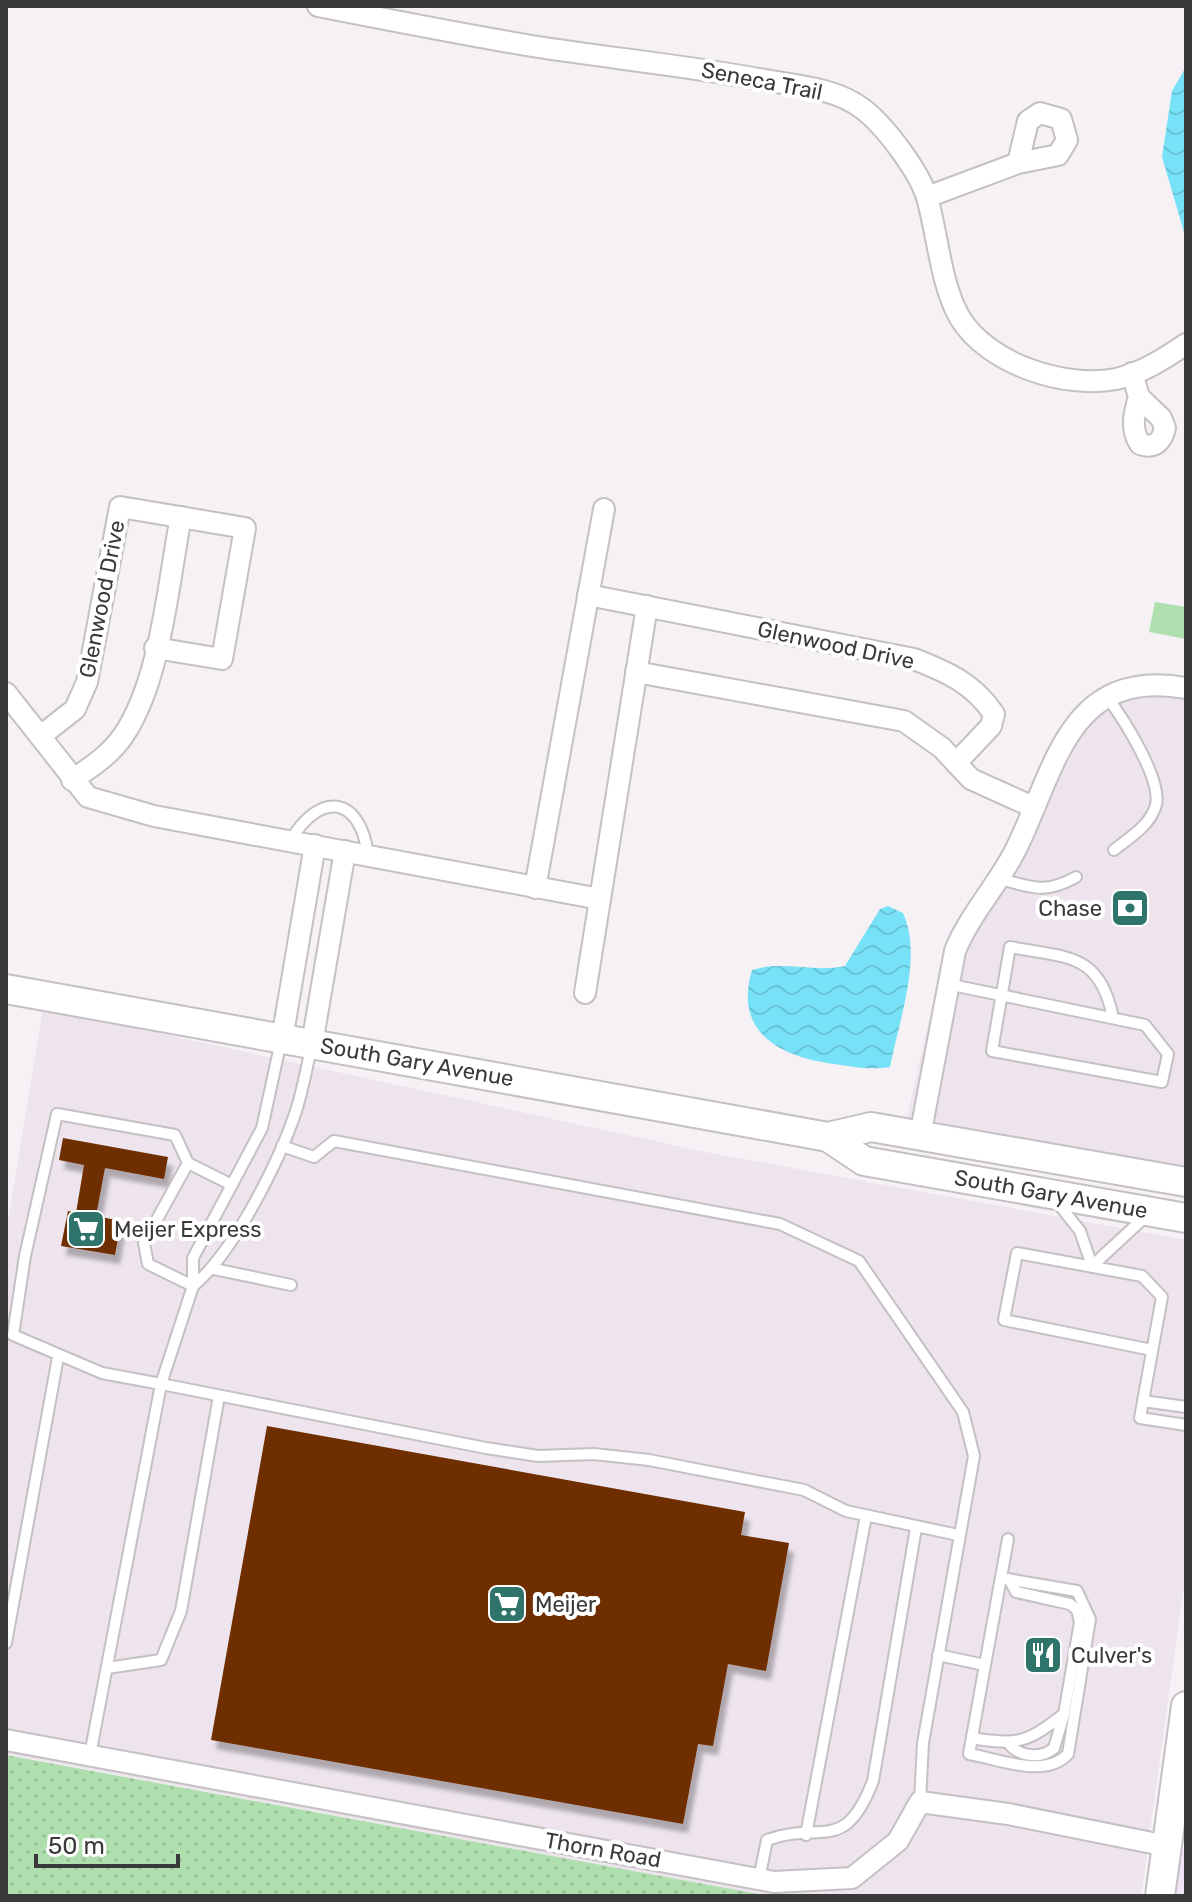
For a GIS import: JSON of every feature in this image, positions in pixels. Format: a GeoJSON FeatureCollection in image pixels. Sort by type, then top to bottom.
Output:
{"type":"FeatureCollection","features":[{"type":"Feature","properties":{"kind":"main road","name":"South Gary Avenue"},"geometry":{"type":"LineString","coordinates":[[6,989],[828,1137],[871,1127],[1186,1182]]}},
{"type":"Feature","properties":{"kind":"main road","name":"South Gary Avenue"},"geometry":{"type":"LineString","coordinates":[[828,1137],[864,1161],[1186,1218]]}},
{"type":"Feature","properties":{"kind":"main road"},"geometry":{"type":"LineString","coordinates":[[1160,1896],[1186,1706]]}},
{"type":"Feature","properties":{"kind":"street","name":"Seneca Trail"},"geometry":{"type":"LineString","coordinates":[[318,6],[533,46],[706,69],[822,90],[859,106],[883,125],[927,197],[945,273],[961,318],[990,347],[1022,368],[1062,378],[1091,381],[1152,366],[1186,344]]}},
{"type":"Feature","properties":{"kind":"street"},"geometry":{"type":"LineString","coordinates":[[927,197],[1018,163]]}},
{"type":"Feature","properties":{"kind":"street"},"geometry":{"type":"LineString","coordinates":[[1132,373],[1139,397]]}},
{"type":"Feature","properties":{"kind":"street","name":"Glenwood Drive"},"geometry":{"type":"LineString","coordinates":[[42,735],[75,709],[87,682],[120,507],[245,528],[222,659],[155,648]]}},
{"type":"Feature","properties":{"kind":"street"},"geometry":{"type":"LineString","coordinates":[[535,888],[604,509]]}},
{"type":"Feature","properties":{"kind":"street"},"geometry":{"type":"LineString","coordinates":[[72,780],[102,760],[132,721],[155,648],[181,517]]}},
{"type":"Feature","properties":{"kind":"street","name":"Glenwood Drive"},"geometry":{"type":"LineString","coordinates":[[588,595],[914,659],[956,676],[982,696],[994,714],[991,726],[956,763]]}},
{"type":"Feature","properties":{"kind":"street"},"geometry":{"type":"LineString","coordinates":[[585,993],[647,606]]}},
{"type":"Feature","properties":{"kind":"street"},"geometry":{"type":"LineString","coordinates":[[636,672],[904,721],[971,779],[1033,807]]}},
{"type":"Feature","properties":{"kind":"street"},"geometry":{"type":"LineString","coordinates":[[920,1136],[947,984],[964,927],[1001,879],[1058,752],[1081,718],[1117,689],[1186,688]]}},
{"type":"Feature","properties":{"kind":"street"},"geometry":{"type":"LineString","coordinates":[[6,693],[88,797],[154,816],[600,899]]}},
{"type":"Feature","properties":{"kind":"street"},"geometry":{"type":"LineString","coordinates":[[282,1039],[315,845]]}},
{"type":"Feature","properties":{"kind":"street"},"geometry":{"type":"LineString","coordinates":[[312,1044],[345,851]]}},
{"type":"Feature","properties":{"kind":"street","name":"Thorn Road"},"geometry":{"type":"LineString","coordinates":[[6,1740],[774,1882],[852,1878],[898,1841],[920,1802]]}},
{"type":"Feature","properties":{"kind":"street"},"geometry":{"type":"LineString","coordinates":[[920,1802],[1008,1814],[1167,1846]]}},
{"type":"Feature","properties":{"kind":"lane"},"geometry":{"type":"LineString","coordinates":[[1107,697],[1151,773],[1156,789],[1156,804],[1146,825],[1114,850]]}},
{"type":"Feature","properties":{"kind":"lane"},"geometry":{"type":"LineString","coordinates":[[290,841],[301,822],[316,810],[329,806],[343,807],[357,818],[368,855]]}},
{"type":"Feature","properties":{"kind":"lane"},"geometry":{"type":"LineString","coordinates":[[1001,879],[1056,889],[1076,877]]}},
{"type":"Feature","properties":{"kind":"lane"},"geometry":{"type":"LineString","coordinates":[[947,984],[1001,995],[1113,1018],[1145,1025],[1168,1054],[1162,1082],[992,1051],[1001,995],[1010,947],[1082,961],[1107,989],[1113,1018]]}},
{"type":"Feature","properties":{"kind":"lane"},"geometry":{"type":"LineString","coordinates":[[90,1755],[161,1384],[193,1286],[193,1258],[267,1113],[282,1039]]}},
{"type":"Feature","properties":{"kind":"lane"},"geometry":{"type":"LineString","coordinates":[[193,1286],[214,1269],[282,1146],[296,1110],[312,1044]]}},
{"type":"Feature","properties":{"kind":"lane"},"geometry":{"type":"LineString","coordinates":[[232,1185],[188,1163],[175,1135],[57,1114],[10,1335],[102,1373],[538,1456],[594,1454],[649,1460],[804,1490],[866,1516],[958,1535]]}},
{"type":"Feature","properties":{"kind":"lane"},"geometry":{"type":"LineString","coordinates":[[282,1146],[314,1157],[334,1141],[780,1224],[859,1261],[963,1412],[974,1456],[923,1743],[920,1802]]}},
{"type":"Feature","properties":{"kind":"lane"},"geometry":{"type":"LineString","coordinates":[[188,1163],[144,1243],[148,1264],[193,1286]]}},
{"type":"Feature","properties":{"kind":"lane"},"geometry":{"type":"LineString","coordinates":[[1055,1195],[1060,1208],[1080,1231],[1092,1266]]}},
{"type":"Feature","properties":{"kind":"lane"},"geometry":{"type":"LineString","coordinates":[[1092,1266],[1150,1211]]}},
{"type":"Feature","properties":{"kind":"lane"},"geometry":{"type":"LineString","coordinates":[[1152,1350],[1004,1320],[1017,1253],[1142,1276],[1162,1297],[1140,1418],[1186,1425]]}},
{"type":"Feature","properties":{"kind":"lane"},"geometry":{"type":"LineString","coordinates":[[214,1269],[291,1285]]}},
{"type":"Feature","properties":{"kind":"lane"},"geometry":{"type":"LineString","coordinates":[[6,1643],[58,1357]]}},
{"type":"Feature","properties":{"kind":"lane"},"geometry":{"type":"LineString","coordinates":[[107,1668],[161,1660],[181,1611],[219,1396]]}},
{"type":"Feature","properties":{"kind":"lane"},"geometry":{"type":"LineString","coordinates":[[1143,1401],[1186,1407]]}},
{"type":"Feature","properties":{"kind":"lane"},"geometry":{"type":"LineString","coordinates":[[806,1835],[866,1516]]}},
{"type":"Feature","properties":{"kind":"lane"},"geometry":{"type":"LineString","coordinates":[[759,1879],[767,1840],[825,1834],[848,1823],[863,1806],[873,1781],[916,1528]]}},
{"type":"Feature","properties":{"kind":"lane"},"geometry":{"type":"LineString","coordinates":[[1005,1578],[1077,1591],[1085,1602],[1090,1619],[1068,1754],[1060,1763],[1047,1768],[969,1754],[1005,1578],[1008,1539]]}},
{"type":"Feature","properties":{"kind":"lane"},"geometry":{"type":"LineString","coordinates":[[1005,1578],[1016,1592],[1051,1598],[1077,1610],[1080,1622],[1058,1739],[1048,1753],[1027,1754],[1014,1750],[1009,1744]]}},
{"type":"Feature","properties":{"kind":"lane"},"geometry":{"type":"LineString","coordinates":[[938,1655],[985,1665]]}},
{"type":"Feature","properties":{"kind":"lane"},"geometry":{"type":"LineString","coordinates":[[972,1738],[1009,1744],[1029,1738],[1064,1714]]}},
{"type":"Feature","properties":{"kind":"shaded area"},"geometry":{"type":"Polygon","coordinates":[[[1174,676],[1186,678],[1186,1171],[906,1122],[949,932],[994,873],[1070,715],[1107,682],[1174,676]]]}},
{"type":"Feature","properties":{"kind":"shaded area"},"geometry":{"type":"Polygon","coordinates":[[[43,1008],[705,1152],[1186,1240],[1186,1571],[1141,1896],[770,1896],[6,1754],[6,1234],[43,1008]]]}},
{"type":"Feature","properties":{"kind":"shaded area"},"geometry":{"type":"Polygon","coordinates":[[[1186,1848],[1186,1896],[1169,1896],[1174,1854],[1186,1848]]]}},
{"type":"Feature","properties":{"kind":"green space"},"geometry":{"type":"Polygon","coordinates":[[[1155,602],[1186,607],[1186,639],[1149,632],[1155,602]]]}},
{"type":"Feature","properties":{"kind":"green space"},"geometry":{"type":"Polygon","coordinates":[[[6,1755],[769,1896],[6,1896],[6,1755]]]}},
{"type":"Feature","properties":{"kind":"water"},"geometry":{"type":"Polygon","coordinates":[[[1186,67],[1186,239],[1162,157],[1172,91],[1186,67]]]}},
{"type":"Feature","properties":{"kind":"water"},"geometry":{"type":"Polygon","coordinates":[[[888,906],[903,913],[911,949],[907,989],[890,1067],[862,1068],[814,1061],[780,1048],[766,1038],[749,1010],[752,970],[775,966],[845,966],[880,909],[888,906]]]}},
{"type":"Feature","properties":{"kind":"building"},"geometry":{"type":"Polygon","coordinates":[[[63,1138],[168,1157],[164,1179],[105,1168],[96,1216],[121,1221],[115,1255],[61,1246],[68,1211],[76,1213],[84,1165],[59,1160],[63,1138]]]}},
{"type":"Feature","properties":{"kind":"building","name":"Meijer"},"geometry":{"type":"Polygon","coordinates":[[[267,1426],[745,1512],[741,1535],[789,1543],[766,1671],[728,1664],[713,1746],[698,1744],[683,1824],[211,1740],[267,1426]]]}},
{"type":"Feature","properties":{"kind":"place","name":"Chase"},"geometry":{"type":"Point","coordinates":[1130,908]}},
{"type":"Feature","properties":{"kind":"place","name":"Meijer Express"},"geometry":{"type":"Point","coordinates":[86,1229]}},
{"type":"Feature","properties":{"kind":"place","name":"Meijer"},"geometry":{"type":"Point","coordinates":[507,1604]}},
{"type":"Feature","properties":{"kind":"place","name":"Culver's"},"geometry":{"type":"Point","coordinates":[1043,1655]}}]}
